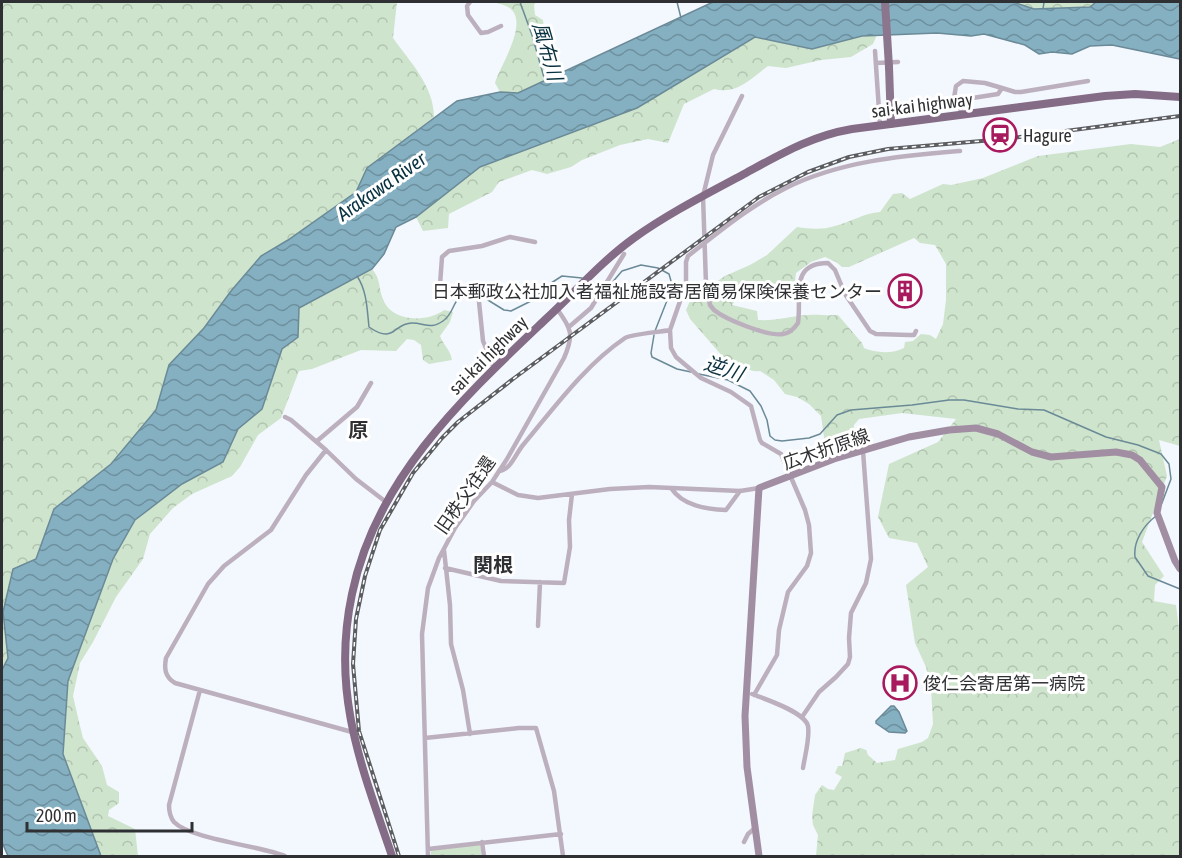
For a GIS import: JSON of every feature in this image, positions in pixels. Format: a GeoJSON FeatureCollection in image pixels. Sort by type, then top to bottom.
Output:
{"type":"FeatureCollection","features":[{"type":"Feature","properties":{"kind":"highway","name":"sai-kai highway"},"geometry":{"type":"LineString","coordinates":[[392,856],[352,732],[345,678],[347,625],[358,570],[374,526],[386,502],[422,442],[494,368],[608,259],[633,239],[703,196],[811,139],[880,125],[1105,96],[1135,94],[1180,97]]}},
{"type":"Feature","properties":{"kind":"main road"},"geometry":{"type":"LineString","coordinates":[[885,2],[891,124]]}},
{"type":"Feature","properties":{"kind":"main road","name":"広木折原線"},"geometry":{"type":"LineString","coordinates":[[759,488],[863,450],[949,430],[976,428],[998,434],[1032,452],[1052,457],[1116,452],[1132,455],[1140,460],[1162,487],[1156,513],[1180,569]]}},
{"type":"Feature","properties":{"kind":"main road"},"geometry":{"type":"LineString","coordinates":[[759,488],[750,694],[745,742],[759,856]]}},
{"type":"Feature","properties":{"kind":"street"},"geometry":{"type":"LineString","coordinates":[[470,2],[467,6],[468,15],[481,33],[501,26]]}},
{"type":"Feature","properties":{"kind":"street"},"geometry":{"type":"LineString","coordinates":[[875,51],[880,125]]}},
{"type":"Feature","properties":{"kind":"street"},"geometry":{"type":"LineString","coordinates":[[876,63],[898,62]]}},
{"type":"Feature","properties":{"kind":"street"},"geometry":{"type":"LineString","coordinates":[[954,98],[956,86],[963,81],[985,83],[1021,92],[1088,81]]}},
{"type":"Feature","properties":{"kind":"street"},"geometry":{"type":"LineString","coordinates":[[961,115],[960,100],[998,94],[1002,88]]}},
{"type":"Feature","properties":{"kind":"street"},"geometry":{"type":"LineString","coordinates":[[742,96],[712,155],[703,196],[710,305],[718,314],[767,333],[782,335],[788,333],[798,323],[800,277],[803,270],[828,263],[835,270],[845,294],[873,333],[909,336],[916,331]]}},
{"type":"Feature","properties":{"kind":"street"},"geometry":{"type":"LineString","coordinates":[[803,768],[808,733],[807,723],[802,717],[786,708],[750,694],[777,655],[779,630],[788,592],[810,560],[809,525],[801,499],[781,454],[760,440],[751,406],[701,378],[676,357],[671,348],[670,330],[686,284],[687,259],[705,243],[775,194],[810,178],[888,157],[960,152]]}},
{"type":"Feature","properties":{"kind":"street"},"geometry":{"type":"LineString","coordinates":[[494,368],[483,341],[478,292],[459,292],[440,285],[442,257],[449,251],[482,246],[510,237],[535,242]]}},
{"type":"Feature","properties":{"kind":"street"},"geometry":{"type":"LineString","coordinates":[[557,309],[570,326],[591,308],[624,254]]}},
{"type":"Feature","properties":{"kind":"street","name":"旧秩父往還"},"geometry":{"type":"LineString","coordinates":[[428,856],[424,616],[428,588],[444,548],[468,509],[499,471],[564,358],[571,343],[570,326]]}},
{"type":"Feature","properties":{"kind":"street"},"geometry":{"type":"LineString","coordinates":[[499,471],[507,468],[519,448],[571,388],[626,337],[670,330]]}},
{"type":"Feature","properties":{"kind":"street"},"geometry":{"type":"LineString","coordinates":[[317,441],[357,407],[371,383]]}},
{"type":"Feature","properties":{"kind":"street"},"geometry":{"type":"LineString","coordinates":[[285,417],[317,441],[356,479],[386,502]]}},
{"type":"Feature","properties":{"kind":"street"},"geometry":{"type":"LineString","coordinates":[[326,450],[306,475],[271,530],[224,566],[208,584],[166,658],[165,669],[172,681],[352,732]]}},
{"type":"Feature","properties":{"kind":"street"},"geometry":{"type":"LineString","coordinates":[[802,717],[819,692],[848,664],[850,657],[851,613],[866,583],[871,559],[863,450]]}},
{"type":"Feature","properties":{"kind":"street"},"geometry":{"type":"LineString","coordinates":[[492,482],[518,495],[530,498],[547,498],[610,489],[671,488],[740,491],[759,488]]}},
{"type":"Feature","properties":{"kind":"street"},"geometry":{"type":"LineString","coordinates":[[671,488],[693,505],[716,510],[726,510],[740,491]]}},
{"type":"Feature","properties":{"kind":"street"},"geometry":{"type":"LineString","coordinates":[[446,568],[501,581],[564,583],[570,547],[568,520],[572,494]]}},
{"type":"Feature","properties":{"kind":"street"},"geometry":{"type":"LineString","coordinates":[[444,548],[450,605],[450,644],[463,690],[470,734]]}},
{"type":"Feature","properties":{"kind":"street"},"geometry":{"type":"LineString","coordinates":[[538,626],[540,582]]}},
{"type":"Feature","properties":{"kind":"street"},"geometry":{"type":"LineString","coordinates":[[200,690],[169,805],[170,815],[181,827],[200,834],[285,856]]}},
{"type":"Feature","properties":{"kind":"street"},"geometry":{"type":"LineString","coordinates":[[425,738],[536,728],[554,791],[563,856]]}},
{"type":"Feature","properties":{"kind":"street"},"geometry":{"type":"LineString","coordinates":[[744,842],[755,828]]}},
{"type":"Feature","properties":{"kind":"street"},"geometry":{"type":"LineString","coordinates":[[428,849],[561,834]]}},
{"type":"Feature","properties":{"kind":"street"},"geometry":{"type":"LineString","coordinates":[[482,842],[484,856]]}},
{"type":"Feature","properties":{"kind":"green space"},"geometry":{"type":"Polygon","coordinates":[[[2,2],[397,2],[393,38],[426,85],[434,117],[367,168],[356,192],[288,240],[261,256],[204,328],[169,365],[156,410],[111,464],[54,509],[36,560],[3,612],[8,658],[2,670],[2,2]]]}},
{"type":"Feature","properties":{"kind":"green space"},"geometry":{"type":"Polygon","coordinates":[[[492,2],[536,2],[535,15],[543,20],[545,41],[551,44],[560,74],[518,93],[500,92],[495,83],[516,31],[516,21],[513,12],[506,6],[492,2]]]}},
{"type":"Feature","properties":{"kind":"green space"},"geometry":{"type":"Polygon","coordinates":[[[1013,2],[1096,2],[1090,7],[1034,10],[1013,2]]]}},
{"type":"Feature","properties":{"kind":"green space"},"geometry":{"type":"Polygon","coordinates":[[[877,35],[873,44],[851,57],[821,60],[786,68],[768,66],[736,88],[714,89],[684,104],[668,143],[648,139],[620,145],[582,160],[571,167],[547,174],[532,170],[499,182],[492,192],[449,214],[448,228],[423,231],[416,217],[480,167],[637,108],[755,37],[812,49],[862,36],[877,35]]]}},
{"type":"Feature","properties":{"kind":"green space"},"geometry":{"type":"Polygon","coordinates":[[[1180,139],[1180,446],[1159,440],[1167,476],[1142,542],[1164,576],[1155,585],[1154,601],[1176,605],[1180,637],[1180,856],[816,856],[818,835],[812,816],[815,795],[822,785],[834,790],[842,777],[835,773],[838,766],[842,766],[845,753],[861,748],[866,750],[877,763],[895,760],[898,749],[928,738],[933,724],[931,688],[926,667],[915,643],[906,585],[928,567],[917,543],[889,538],[878,517],[889,464],[938,442],[956,419],[902,413],[859,419],[854,425],[852,445],[848,447],[825,444],[821,416],[809,404],[797,397],[785,394],[774,380],[760,371],[750,370],[724,358],[690,319],[686,310],[690,301],[725,276],[767,255],[797,227],[816,229],[830,227],[880,212],[893,194],[902,193],[910,199],[943,184],[951,185],[983,178],[1038,156],[1131,144],[1160,147],[1180,139]],[[914,238],[849,267],[842,267],[825,257],[811,262],[796,273],[795,281],[739,295],[732,305],[757,311],[758,320],[838,315],[864,348],[873,351],[900,350],[904,348],[905,342],[913,341],[921,334],[930,335],[936,339],[943,324],[946,264],[935,245],[920,243],[914,238]]]}},
{"type":"Feature","properties":{"kind":"green space"},"geometry":{"type":"Polygon","coordinates":[[[372,269],[387,307],[401,316],[419,318],[444,310],[453,312],[450,322],[440,336],[452,360],[429,364],[423,360],[421,345],[414,340],[407,339],[396,351],[361,350],[312,369],[299,371],[281,418],[258,435],[240,467],[232,476],[192,494],[173,508],[150,534],[143,559],[116,597],[80,663],[73,696],[83,738],[102,766],[107,785],[119,792],[119,803],[109,810],[108,816],[135,829],[138,856],[101,856],[63,754],[68,681],[113,559],[135,520],[182,484],[223,462],[238,429],[262,409],[282,349],[298,337],[299,308],[372,269]]]}},
{"type":"Feature","properties":{"kind":"green space"},"geometry":{"type":"Polygon","coordinates":[[[480,844],[482,856],[431,856],[431,850],[480,844]]]}},
{"type":"Feature","properties":{"kind":"water","name":"Arakawa River"},"geometry":{"type":"Polygon","coordinates":[[[713,2],[1013,2],[1034,9],[1090,7],[1096,2],[1180,2],[1180,59],[1112,45],[1090,46],[1072,54],[1052,52],[1039,54],[1025,45],[984,34],[862,36],[812,49],[755,37],[637,108],[480,167],[416,217],[396,227],[384,254],[372,269],[299,308],[298,337],[282,349],[262,409],[238,429],[223,462],[182,484],[135,520],[113,559],[68,681],[63,754],[101,856],[8,856],[2,842],[2,670],[8,658],[3,612],[13,569],[36,559],[54,509],[111,464],[156,410],[169,365],[204,328],[261,256],[288,240],[356,192],[367,168],[457,101],[500,92],[518,93],[713,2]]]}},
{"type":"Feature","properties":{"kind":"water"},"geometry":{"type":"Polygon","coordinates":[[[891,706],[899,712],[907,731],[905,733],[889,732],[876,723],[891,706]]]}},
{"type":"Feature","properties":{"kind":"waterway","name":"風布川"},"geometry":{"type":"LineString","coordinates":[[520,2],[545,81]]}},
{"type":"Feature","properties":{"kind":"waterway"},"geometry":{"type":"LineString","coordinates":[[677,2],[681,18]]}},
{"type":"Feature","properties":{"kind":"waterway"},"geometry":{"type":"LineString","coordinates":[[1043,9],[1044,2]]}},
{"type":"Feature","properties":{"kind":"waterway","name":"逆川"},"geometry":{"type":"LineString","coordinates":[[589,281],[599,285],[610,285],[622,271],[641,265],[658,268],[669,274],[671,281],[668,298],[655,331]]}},
{"type":"Feature","properties":{"kind":"waterway","name":"逆川"},"geometry":{"type":"LineString","coordinates":[[357,276],[365,294],[369,327],[384,334],[389,334],[406,324],[417,323],[431,326],[438,324],[449,315],[459,298],[483,297],[504,310],[511,311],[531,301],[562,276],[582,278]]}},
{"type":"Feature","properties":{"kind":"waterway","name":"逆川"},"geometry":{"type":"LineString","coordinates":[[654,335],[652,357],[677,369],[691,372]]}},
{"type":"Feature","properties":{"kind":"waterway","name":"逆川"},"geometry":{"type":"LineString","coordinates":[[699,374],[728,380],[750,391],[761,406],[770,436],[782,441],[809,438],[820,434],[837,415],[851,410],[949,400],[1044,410],[1106,437],[1138,445],[1161,454],[1169,464],[1171,479],[1162,503]]}},
{"type":"Feature","properties":{"kind":"waterway","name":"逆川"},"geometry":{"type":"LineString","coordinates":[[1156,516],[1140,534],[1135,557],[1148,576],[1180,589]]}},
{"type":"Feature","properties":{"kind":"railway"},"geometry":{"type":"LineString","coordinates":[[399,856],[359,731],[353,664],[356,619],[365,576],[380,530],[413,473],[458,422],[759,197],[808,172],[849,157],[888,149],[1005,139],[1180,116]]}},
{"type":"Feature","properties":{"kind":"place","name":"Hagure"},"geometry":{"type":"Point","coordinates":[1000,135]}},
{"type":"Feature","properties":{"kind":"place","name":"日本郵政公社加入者福祉施設寄居簡易保険保養センター"},"geometry":{"type":"Point","coordinates":[905,291]}},
{"type":"Feature","properties":{"kind":"place","name":"俊仁会寄居第一病院"},"geometry":{"type":"Point","coordinates":[900,683]}},
{"type":"Feature","properties":{"kind":"district","name":"原"},"geometry":{"type":"Point","coordinates":[358,429]}},
{"type":"Feature","properties":{"kind":"district","name":"関根"},"geometry":{"type":"Point","coordinates":[493,564]}}]}
